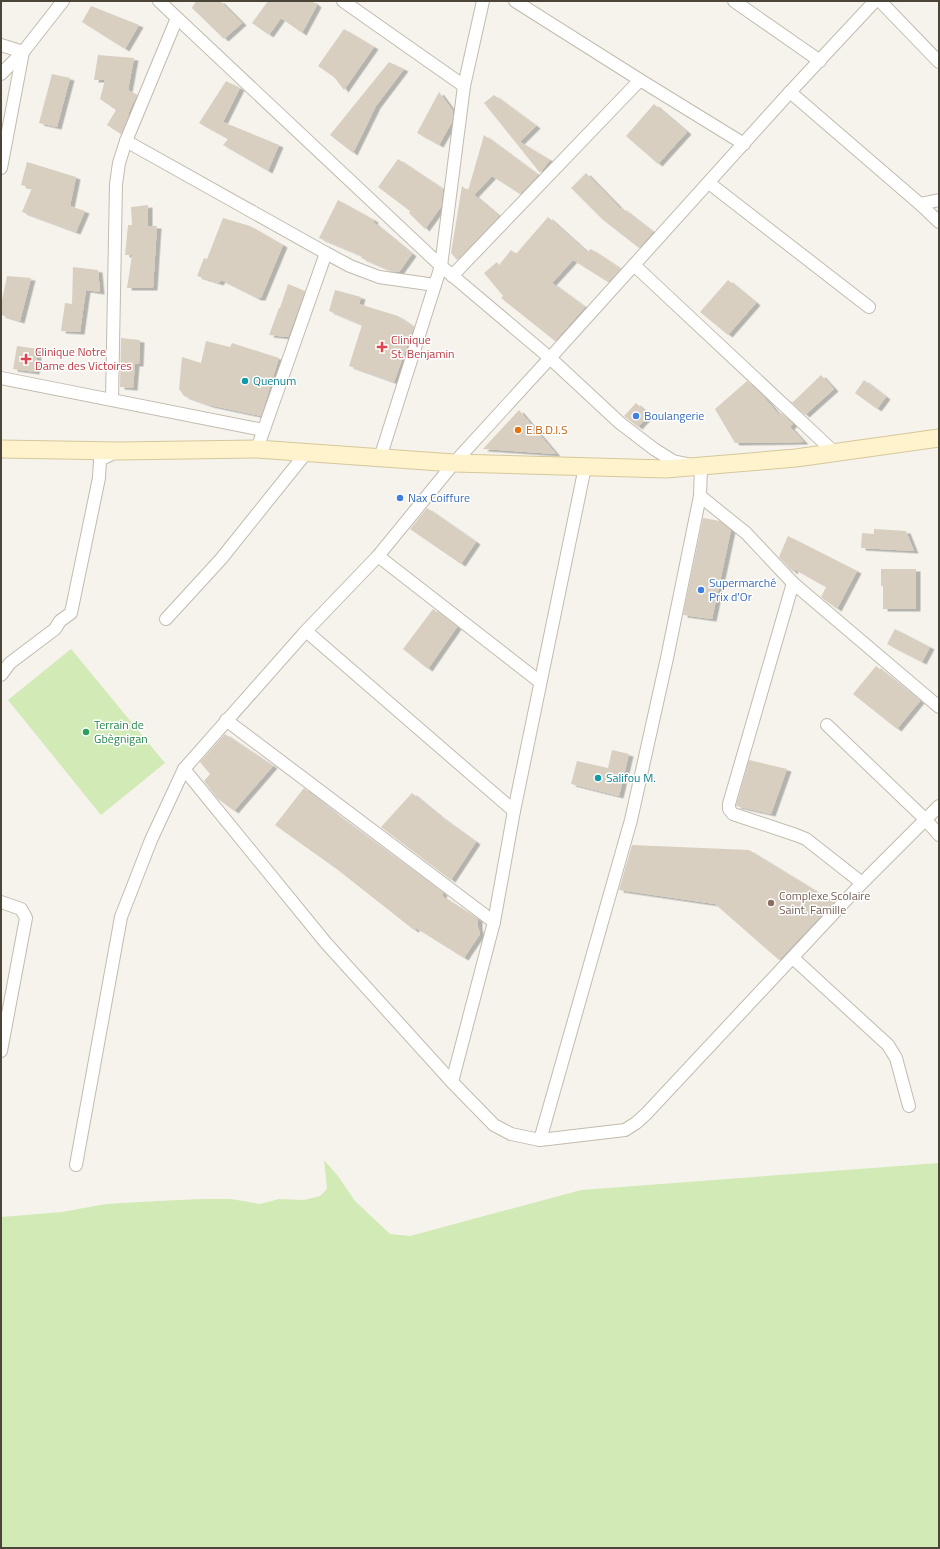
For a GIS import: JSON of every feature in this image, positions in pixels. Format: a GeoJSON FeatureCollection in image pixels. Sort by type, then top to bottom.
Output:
{"type":"FeatureCollection","features":[{"type":"Feature","properties":{"kind":"main road"},"geometry":{"type":"LineString","coordinates":[[1,449],[119,451],[257,449],[454,462],[666,470],[796,458],[939,438]]}},
{"type":"Feature","properties":{"kind":"street"},"geometry":{"type":"LineString","coordinates":[[1,74],[23,52],[63,1]]}},
{"type":"Feature","properties":{"kind":"street"},"geometry":{"type":"LineString","coordinates":[[158,1],[441,266],[550,358],[620,423],[672,461],[701,467],[700,496],[632,820],[540,1140]]}},
{"type":"Feature","properties":{"kind":"street"},"geometry":{"type":"LineString","coordinates":[[343,1],[464,86]]}},
{"type":"Feature","properties":{"kind":"street"},"geometry":{"type":"LineString","coordinates":[[380,458],[441,266],[464,86],[483,1]]}},
{"type":"Feature","properties":{"kind":"street"},"geometry":{"type":"LineString","coordinates":[[515,1],[744,144]]}},
{"type":"Feature","properties":{"kind":"street"},"geometry":{"type":"LineString","coordinates":[[734,1],[820,61]]}},
{"type":"Feature","properties":{"kind":"street"},"geometry":{"type":"LineString","coordinates":[[76,1165],[121,917],[151,840],[184,770],[226,720],[306,631],[378,556],[454,462],[709,183],[790,92],[875,1]]}},
{"type":"Feature","properties":{"kind":"street"},"geometry":{"type":"LineString","coordinates":[[880,1],[939,62]]}},
{"type":"Feature","properties":{"kind":"street"},"geometry":{"type":"LineString","coordinates":[[112,400],[116,184],[119,163],[126,140],[177,18]]}},
{"type":"Feature","properties":{"kind":"street"},"geometry":{"type":"LineString","coordinates":[[1,45],[23,52]]}},
{"type":"Feature","properties":{"kind":"street"},"geometry":{"type":"LineString","coordinates":[[1,168],[23,52]]}},
{"type":"Feature","properties":{"kind":"street"},"geometry":{"type":"LineString","coordinates":[[452,276],[640,80]]}},
{"type":"Feature","properties":{"kind":"street"},"geometry":{"type":"LineString","coordinates":[[790,92],[939,222]]}},
{"type":"Feature","properties":{"kind":"street"},"geometry":{"type":"LineString","coordinates":[[126,140],[350,266],[379,277],[435,286]]}},
{"type":"Feature","properties":{"kind":"street"},"geometry":{"type":"LineString","coordinates":[[709,183],[869,307]]}},
{"type":"Feature","properties":{"kind":"street"},"geometry":{"type":"LineString","coordinates":[[920,204],[939,200]]}},
{"type":"Feature","properties":{"kind":"street"},"geometry":{"type":"LineString","coordinates":[[257,449],[326,253]]}},
{"type":"Feature","properties":{"kind":"street"},"geometry":{"type":"LineString","coordinates":[[634,265],[834,452]]}},
{"type":"Feature","properties":{"kind":"street"},"geometry":{"type":"LineString","coordinates":[[1,378],[263,430]]}},
{"type":"Feature","properties":{"kind":"street"},"geometry":{"type":"LineString","coordinates":[[1,675],[10,663],[55,629],[60,622],[71,613],[99,478],[100,460],[119,451]]}},
{"type":"Feature","properties":{"kind":"street"},"geometry":{"type":"LineString","coordinates":[[166,619],[221,559],[306,452]]}},
{"type":"Feature","properties":{"kind":"street"},"geometry":{"type":"LineString","coordinates":[[452,1082],[494,922],[514,811],[585,467]]}},
{"type":"Feature","properties":{"kind":"street"},"geometry":{"type":"LineString","coordinates":[[700,496],[746,533],[793,583],[939,707]]}},
{"type":"Feature","properties":{"kind":"street"},"geometry":{"type":"LineString","coordinates":[[378,556],[540,682]]}},
{"type":"Feature","properties":{"kind":"street"},"geometry":{"type":"LineString","coordinates":[[793,583],[729,804],[730,809],[733,814],[796,834],[806,839],[862,883]]}},
{"type":"Feature","properties":{"kind":"street"},"geometry":{"type":"LineString","coordinates":[[306,631],[514,811]]}},
{"type":"Feature","properties":{"kind":"street"},"geometry":{"type":"LineString","coordinates":[[226,720],[494,922]]}},
{"type":"Feature","properties":{"kind":"street"},"geometry":{"type":"LineString","coordinates":[[827,725],[926,820],[939,835]]}},
{"type":"Feature","properties":{"kind":"street"},"geometry":{"type":"LineString","coordinates":[[184,770],[326,943],[452,1082],[494,1125],[510,1134],[540,1140],[625,1130],[636,1123],[652,1109],[862,883],[939,806]]}},
{"type":"Feature","properties":{"kind":"street"},"geometry":{"type":"LineString","coordinates":[[1,902],[21,909],[26,918],[1,1051]]}},
{"type":"Feature","properties":{"kind":"street"},"geometry":{"type":"LineString","coordinates":[[793,958],[888,1045],[896,1058],[909,1106]]}},
{"type":"Feature","properties":{"kind":"green space","name":"Terrain de Gbègnigan"},"geometry":{"type":"Polygon","coordinates":[[[71,649],[165,763],[101,815],[8,700],[71,649]]]}},
{"type":"Feature","properties":{"kind":"green space"},"geometry":{"type":"Polygon","coordinates":[[[324,1160],[338,1176],[355,1201],[390,1234],[410,1236],[581,1190],[939,1163],[939,1548],[1,1548],[1,1217],[62,1212],[106,1204],[158,1201],[231,1199],[260,1204],[279,1199],[304,1200],[320,1196],[327,1189],[324,1160]]]}},
{"type":"Feature","properties":{"kind":"building"},"geometry":{"type":"Polygon","coordinates":[[[196,1],[220,1],[242,23],[224,39],[192,8],[196,1]]]}},
{"type":"Feature","properties":{"kind":"building"},"geometry":{"type":"Polygon","coordinates":[[[268,1],[312,1],[317,5],[302,33],[281,18],[269,35],[252,23],[268,1]]]}},
{"type":"Feature","properties":{"kind":"building"},"geometry":{"type":"Polygon","coordinates":[[[91,6],[139,25],[125,49],[82,22],[91,6]]]}},
{"type":"Feature","properties":{"kind":"building"},"geometry":{"type":"Polygon","coordinates":[[[344,29],[374,47],[344,90],[334,77],[318,66],[344,29]]]}},
{"type":"Feature","properties":{"kind":"building"},"geometry":{"type":"Polygon","coordinates":[[[98,55],[134,58],[128,90],[137,95],[121,134],[107,125],[116,110],[100,99],[105,80],[94,80],[98,55]]]}},
{"type":"Feature","properties":{"kind":"building"},"geometry":{"type":"Polygon","coordinates":[[[389,62],[404,69],[376,106],[353,153],[330,135],[389,62]]]}},
{"type":"Feature","properties":{"kind":"building"},"geometry":{"type":"Polygon","coordinates":[[[52,74],[70,78],[57,127],[39,123],[52,74]]]}},
{"type":"Feature","properties":{"kind":"building"},"geometry":{"type":"Polygon","coordinates":[[[226,81],[240,88],[223,122],[279,145],[268,171],[223,145],[228,139],[199,123],[226,81]]]}},
{"type":"Feature","properties":{"kind":"building"},"geometry":{"type":"Polygon","coordinates":[[[439,92],[453,111],[452,122],[439,145],[417,133],[439,92]]]}},
{"type":"Feature","properties":{"kind":"building"},"geometry":{"type":"Polygon","coordinates":[[[494,95],[536,126],[520,142],[550,160],[540,173],[484,103],[494,95]]]}},
{"type":"Feature","properties":{"kind":"building"},"geometry":{"type":"Polygon","coordinates":[[[654,104],[687,132],[658,164],[626,136],[654,104]]]}},
{"type":"Feature","properties":{"kind":"building"},"geometry":{"type":"Polygon","coordinates":[[[484,135],[538,175],[520,194],[492,176],[474,195],[499,216],[457,260],[451,253],[462,186],[468,191],[484,135]]]}},
{"type":"Feature","properties":{"kind":"building"},"geometry":{"type":"Polygon","coordinates":[[[398,159],[443,189],[441,207],[425,229],[409,213],[410,211],[378,187],[398,159]]]}},
{"type":"Feature","properties":{"kind":"building"},"geometry":{"type":"Polygon","coordinates":[[[27,162],[76,177],[70,206],[85,211],[76,232],[22,212],[32,188],[21,185],[27,162]]]}},
{"type":"Feature","properties":{"kind":"building"},"geometry":{"type":"Polygon","coordinates":[[[586,173],[621,209],[622,208],[653,232],[639,248],[603,220],[571,188],[586,173]]]}},
{"type":"Feature","properties":{"kind":"building"},"geometry":{"type":"Polygon","coordinates":[[[338,200],[374,220],[373,222],[412,254],[399,272],[391,271],[361,258],[362,256],[319,238],[338,200]]]}},
{"type":"Feature","properties":{"kind":"building"},"geometry":{"type":"Polygon","coordinates":[[[148,205],[148,226],[157,226],[153,288],[127,288],[132,255],[125,255],[128,225],[132,225],[131,207],[148,205]]]}},
{"type":"Feature","properties":{"kind":"building"},"geometry":{"type":"Polygon","coordinates":[[[548,217],[587,252],[591,249],[621,269],[608,282],[573,260],[552,283],[585,307],[555,341],[501,298],[503,296],[484,273],[497,262],[499,265],[511,250],[516,254],[548,217]]]}},
{"type":"Feature","properties":{"kind":"building"},"geometry":{"type":"Polygon","coordinates":[[[223,218],[250,226],[283,245],[261,298],[257,298],[221,280],[219,283],[197,276],[204,258],[207,259],[223,218]]]}},
{"type":"Feature","properties":{"kind":"building"},"geometry":{"type":"Polygon","coordinates":[[[73,267],[98,270],[100,292],[86,290],[80,332],[61,331],[65,303],[72,304],[73,267]]]}},
{"type":"Feature","properties":{"kind":"building"},"geometry":{"type":"Polygon","coordinates":[[[7,276],[31,278],[20,321],[1,315],[1,305],[7,276]]]}},
{"type":"Feature","properties":{"kind":"building"},"geometry":{"type":"Polygon","coordinates":[[[728,280],[756,303],[728,335],[700,312],[728,280]]]}},
{"type":"Feature","properties":{"kind":"building"},"geometry":{"type":"Polygon","coordinates":[[[288,284],[305,291],[288,337],[269,335],[280,308],[288,284]]]}},
{"type":"Feature","properties":{"kind":"building","name":"Clinique St. Benjamin"},"geometry":{"type":"Polygon","coordinates":[[[335,290],[361,297],[359,304],[398,316],[414,327],[394,382],[349,366],[362,325],[329,311],[335,290]]]}},
{"type":"Feature","properties":{"kind":"building"},"geometry":{"type":"Polygon","coordinates":[[[121,338],[140,340],[139,364],[135,364],[133,388],[120,387],[121,338]]]}},
{"type":"Feature","properties":{"kind":"building","name":"Quenum"},"geometry":{"type":"Polygon","coordinates":[[[206,341],[230,347],[232,343],[279,358],[261,416],[209,405],[184,396],[179,389],[182,357],[201,363],[206,341]]]}},
{"type":"Feature","properties":{"kind":"building","name":"Clinique Notre Dame des Victoires"},"geometry":{"type":"Polygon","coordinates":[[[17,346],[38,349],[35,372],[13,369],[17,346]]]}},
{"type":"Feature","properties":{"kind":"building"},"geometry":{"type":"Polygon","coordinates":[[[821,375],[834,389],[805,415],[790,401],[793,402],[821,375]]]}},
{"type":"Feature","properties":{"kind":"building"},"geometry":{"type":"Polygon","coordinates":[[[864,380],[886,397],[877,409],[855,393],[864,380]]]}},
{"type":"Feature","properties":{"kind":"building"},"geometry":{"type":"Polygon","coordinates":[[[747,381],[762,395],[780,416],[782,413],[793,424],[790,427],[804,442],[735,443],[715,409],[747,381]]]}},
{"type":"Feature","properties":{"kind":"building","name":"Boulangerie"},"geometry":{"type":"Polygon","coordinates":[[[636,403],[649,415],[638,427],[624,416],[636,403]]]}},
{"type":"Feature","properties":{"kind":"building","name":"E.B.D.I.S"},"geometry":{"type":"Polygon","coordinates":[[[519,410],[556,454],[483,449],[519,410]]]}},
{"type":"Feature","properties":{"kind":"building"},"geometry":{"type":"Polygon","coordinates":[[[427,508],[476,542],[461,564],[410,529],[427,508]]]}},
{"type":"Feature","properties":{"kind":"building","name":"Supermarché Prix d'Or"},"geometry":{"type":"Polygon","coordinates":[[[703,518],[720,521],[731,530],[712,619],[683,615],[703,518]]]}},
{"type":"Feature","properties":{"kind":"building"},"geometry":{"type":"Polygon","coordinates":[[[874,529],[906,531],[914,551],[861,548],[862,533],[874,534],[874,529]]]}},
{"type":"Feature","properties":{"kind":"building"},"geometry":{"type":"Polygon","coordinates":[[[788,536],[857,571],[837,609],[821,597],[826,587],[794,569],[793,572],[779,557],[788,536]]]}},
{"type":"Feature","properties":{"kind":"building"},"geometry":{"type":"Polygon","coordinates":[[[881,569],[916,569],[916,609],[883,609],[881,569]]]}},
{"type":"Feature","properties":{"kind":"building"},"geometry":{"type":"Polygon","coordinates":[[[433,609],[457,627],[428,669],[403,649],[433,609]]]}},
{"type":"Feature","properties":{"kind":"building"},"geometry":{"type":"Polygon","coordinates":[[[895,629],[930,647],[922,662],[887,644],[895,629]]]}},
{"type":"Feature","properties":{"kind":"building"},"geometry":{"type":"Polygon","coordinates":[[[876,666],[920,701],[897,729],[853,694],[876,666]]]}},
{"type":"Feature","properties":{"kind":"building"},"geometry":{"type":"Polygon","coordinates":[[[225,734],[273,766],[234,811],[217,798],[204,781],[210,774],[200,762],[225,734]]]}},
{"type":"Feature","properties":{"kind":"building","name":"Salifou M."},"geometry":{"type":"Polygon","coordinates":[[[612,750],[629,754],[619,796],[571,784],[577,761],[608,768],[612,750]]]}},
{"type":"Feature","properties":{"kind":"building"},"geometry":{"type":"Polygon","coordinates":[[[749,760],[787,769],[771,814],[736,806],[749,760]]]}},
{"type":"Feature","properties":{"kind":"building"},"geometry":{"type":"Polygon","coordinates":[[[304,788],[336,814],[443,893],[442,896],[478,919],[480,934],[464,958],[416,928],[414,930],[338,870],[275,825],[304,788]]]}},
{"type":"Feature","properties":{"kind":"building"},"geometry":{"type":"Polygon","coordinates":[[[412,793],[440,816],[476,842],[451,880],[381,827],[412,793]]]}},
{"type":"Feature","properties":{"kind":"building","name":"Complexe Scolaire Saint. Famille"},"geometry":{"type":"Polygon","coordinates":[[[632,845],[749,850],[834,902],[779,960],[715,904],[619,890],[632,845]]]}},
{"type":"Feature","properties":{"kind":"place","name":"Clinique St. Benjamin"},"geometry":{"type":"Point","coordinates":[382,347]}},
{"type":"Feature","properties":{"kind":"place","name":"Clinique Notre Dame des Victoires"},"geometry":{"type":"Point","coordinates":[26,359]}},
{"type":"Feature","properties":{"kind":"place","name":"Quenum"},"geometry":{"type":"Point","coordinates":[245,381]}},
{"type":"Feature","properties":{"kind":"place","name":"Boulangerie"},"geometry":{"type":"Point","coordinates":[636,416]}},
{"type":"Feature","properties":{"kind":"place","name":"E.B.D.I.S"},"geometry":{"type":"Point","coordinates":[518,430]}},
{"type":"Feature","properties":{"kind":"place","name":"Nax Coiffure"},"geometry":{"type":"Point","coordinates":[400,498]}},
{"type":"Feature","properties":{"kind":"place","name":"Supermarché Prix d'Or"},"geometry":{"type":"Point","coordinates":[701,590]}},
{"type":"Feature","properties":{"kind":"place","name":"Terrain de Gbègnigan"},"geometry":{"type":"Point","coordinates":[86,732]}},
{"type":"Feature","properties":{"kind":"place","name":"Salifou M."},"geometry":{"type":"Point","coordinates":[598,778]}},
{"type":"Feature","properties":{"kind":"place","name":"Complexe Scolaire Saint. Famille"},"geometry":{"type":"Point","coordinates":[771,903]}}]}
